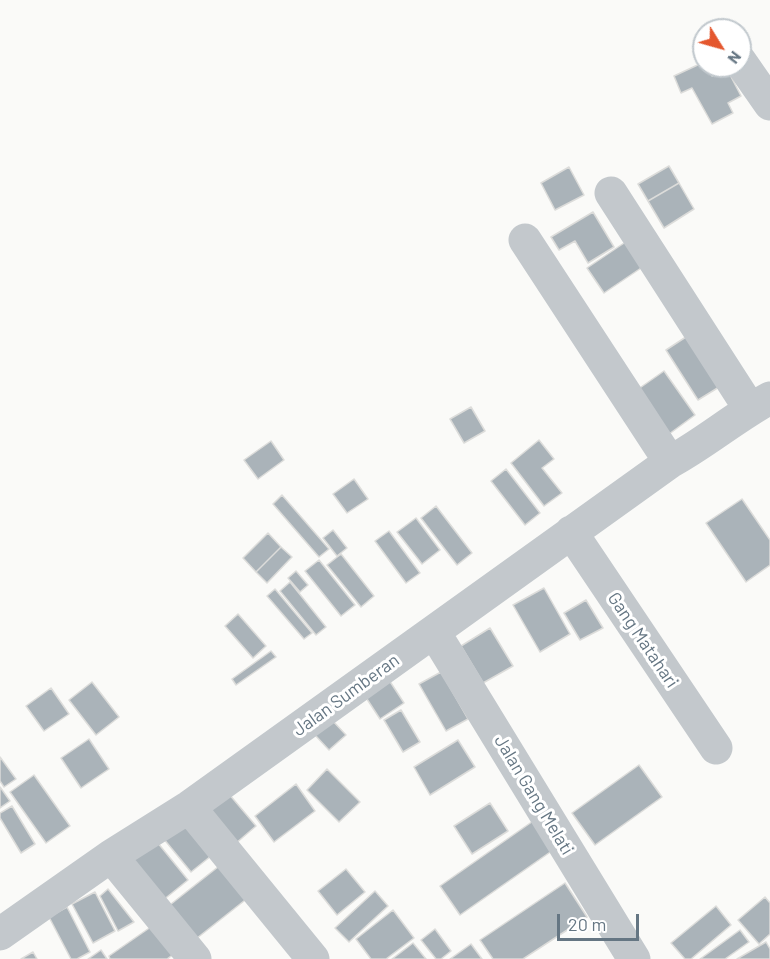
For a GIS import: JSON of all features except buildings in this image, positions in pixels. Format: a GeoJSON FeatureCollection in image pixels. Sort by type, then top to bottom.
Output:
{"type":"FeatureCollection","features":[{"type":"Feature","properties":{"kind":"street"},"geometry":{"type":"LineString","coordinates":[[752,78],[770,104]]}},
{"type":"Feature","properties":{"kind":"street"},"geometry":{"type":"LineString","coordinates":[[611,193],[760,403]]}},
{"type":"Feature","properties":{"kind":"street"},"geometry":{"type":"LineString","coordinates":[[525,240],[679,457]]}},
{"type":"Feature","properties":{"kind":"street","name":"Jalan Sumberan"},"geometry":{"type":"LineString","coordinates":[[0,934],[111,856],[189,807],[571,532],[760,403]]}},
{"type":"Feature","properties":{"kind":"street","name":"Gang Matahari"},"geometry":{"type":"LineString","coordinates":[[571,532],[716,748]]}},
{"type":"Feature","properties":{"kind":"street","name":"Jalan Gang Melati"},"geometry":{"type":"LineString","coordinates":[[434,632],[634,959]]}},
{"type":"Feature","properties":{"kind":"street"},"geometry":{"type":"LineString","coordinates":[[189,807],[313,959]]}},
{"type":"Feature","properties":{"kind":"street"},"geometry":{"type":"LineString","coordinates":[[111,856],[195,959]]}}]}
